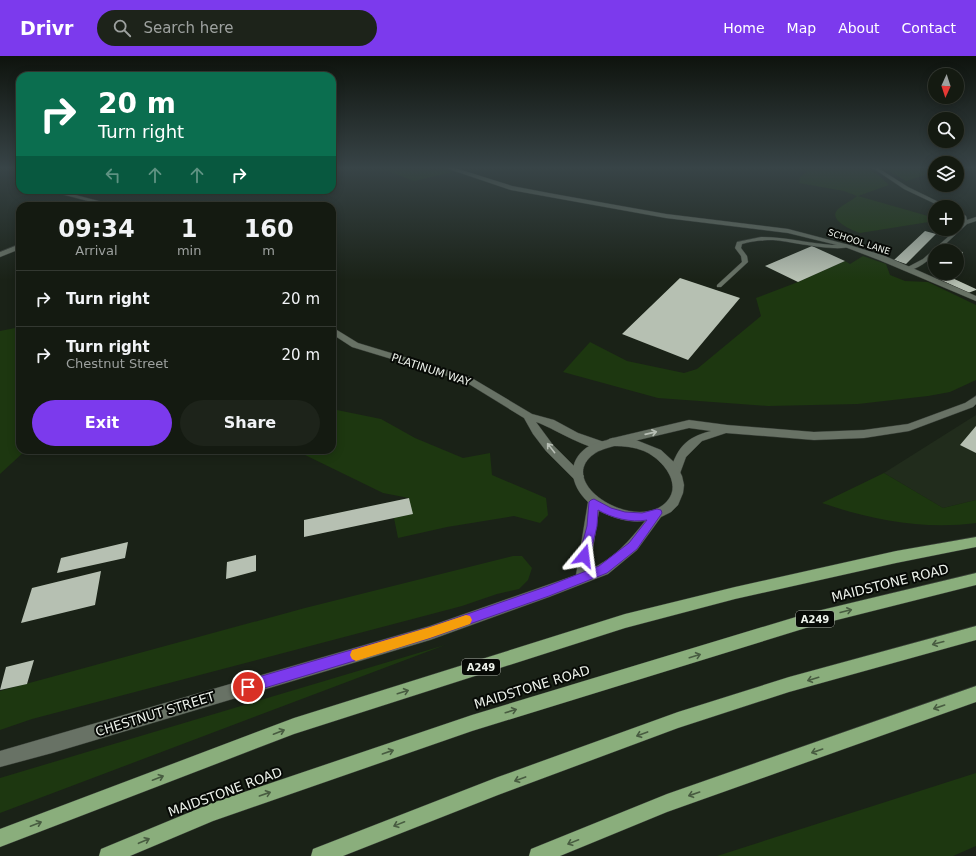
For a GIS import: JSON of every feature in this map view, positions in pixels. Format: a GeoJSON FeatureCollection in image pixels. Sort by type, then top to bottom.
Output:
{"type":"FeatureCollection","features":[{"type":"Feature","properties":{"kind":"highway","name":"A249"},"geometry":{"type":"LineString","coordinates":[[0,838],[294,726],[625,622],[735,593],[896,557],[976,542]]}},
{"type":"Feature","properties":{"kind":"highway","name":"MAIDSTONE ROAD"},"geometry":{"type":"LineString","coordinates":[[108,856],[212,812],[472,723],[809,620],[976,579]]}},
{"type":"Feature","properties":{"kind":"highway"},"geometry":{"type":"LineString","coordinates":[[320,856],[408,820],[679,720],[875,660],[976,633]]}},
{"type":"Feature","properties":{"kind":"highway"},"geometry":{"type":"LineString","coordinates":[[538,856],[667,803],[976,694]]}},
{"type":"Feature","properties":{"kind":"street","name":"SCHOOL LANE"},"geometry":{"type":"LineString","coordinates":[[606,205],[666,216],[788,230],[847,246],[908,269],[976,299]]}},
{"type":"Feature","properties":{"kind":"street"},"geometry":{"type":"LineString","coordinates":[[0,248],[9,251]]}},
{"type":"Feature","properties":{"kind":"street"},"geometry":{"type":"LineString","coordinates":[[0,255],[16,248]]}},
{"type":"Feature","properties":{"kind":"street","name":"PLATINUM WAY"},"geometry":{"type":"LineString","coordinates":[[336,333],[354,345],[467,379],[528,416],[550,422],[574,436],[600,445]]}},
{"type":"Feature","properties":{"kind":"street"},"geometry":{"type":"LineString","coordinates":[[613,442],[628,442],[657,452],[668,462],[675,473],[678,485],[676,496],[669,506],[657,513],[642,517],[625,516],[608,511],[594,502],[586,494],[580,485],[578,466],[583,457],[590,450],[600,445],[689,424],[727,429],[814,436],[872,433],[909,426],[969,404],[976,399]]}},
{"type":"Feature","properties":{"kind":"street","name":"PLATINUM WAY"},"geometry":{"type":"LineString","coordinates":[[528,416],[532,426],[564,464],[578,476]]}},
{"type":"Feature","properties":{"kind":"street"},"geometry":{"type":"LineString","coordinates":[[675,473],[681,455],[698,438],[727,429]]}},
{"type":"Feature","properties":{"kind":"street"},"geometry":{"type":"LineString","coordinates":[[582,577],[584,556],[592,526],[594,502]]}},
{"type":"Feature","properties":{"kind":"street","name":"CHESTNUT STREET"},"geometry":{"type":"LineString","coordinates":[[0,759],[430,633],[549,591],[603,570],[633,546],[657,513]]}},
{"type":"Feature","properties":{"kind":"lane"},"geometry":{"type":"LineString","coordinates":[[964,217],[965,222]]}},
{"type":"Feature","properties":{"kind":"lane"},"geometry":{"type":"LineString","coordinates":[[942,244],[965,222],[976,219]]}},
{"type":"Feature","properties":{"kind":"lane"},"geometry":{"type":"LineString","coordinates":[[719,286],[745,262],[744,256],[738,248],[740,244],[748,240],[791,239],[828,246],[847,246]]}},
{"type":"Feature","properties":{"kind":"lane"},"geometry":{"type":"LineString","coordinates":[[908,269],[928,257]]}},
{"type":"Feature","properties":{"kind":"shaded area"},"geometry":{"type":"Polygon","coordinates":[[[976,415],[976,500],[943,508],[884,473],[976,415]]]}},
{"type":"Feature","properties":{"kind":"green space"},"geometry":{"type":"Polygon","coordinates":[[[843,205],[891,205],[928,216],[928,222],[860,233],[838,221],[835,213],[843,205]]]}},
{"type":"Feature","properties":{"kind":"green space"},"geometry":{"type":"Polygon","coordinates":[[[863,256],[886,264],[890,275],[905,281],[928,282],[976,305],[976,380],[950,392],[928,396],[858,404],[768,406],[658,398],[563,372],[590,342],[627,361],[684,373],[697,369],[761,316],[756,298],[798,282],[845,261],[850,264],[863,256]]]}},
{"type":"Feature","properties":{"kind":"green space"},"geometry":{"type":"Polygon","coordinates":[[[16,328],[16,454],[22,454],[0,474],[0,331],[16,328]]]}},
{"type":"Feature","properties":{"kind":"green space"},"geometry":{"type":"Polygon","coordinates":[[[336,410],[381,419],[415,438],[463,458],[490,453],[492,475],[546,498],[548,515],[540,523],[514,516],[447,527],[398,538],[394,518],[412,514],[409,498],[383,493],[303,454],[336,454],[336,410]]]}},
{"type":"Feature","properties":{"kind":"green space"},"geometry":{"type":"Polygon","coordinates":[[[884,473],[943,508],[976,500],[976,523],[937,525],[898,522],[859,514],[822,503],[884,473]]]}},
{"type":"Feature","properties":{"kind":"green space"},"geometry":{"type":"Polygon","coordinates":[[[513,556],[522,556],[532,568],[528,580],[519,589],[497,594],[462,606],[32,719],[0,730],[0,691],[305,608],[513,556]]]}},
{"type":"Feature","properties":{"kind":"green space"},"geometry":{"type":"Polygon","coordinates":[[[445,645],[0,813],[0,778],[445,645]]]}},
{"type":"Feature","properties":{"kind":"green space"},"geometry":{"type":"Polygon","coordinates":[[[976,773],[976,846],[953,856],[717,856],[976,773]]]}},
{"type":"Feature","properties":{"kind":"building"},"geometry":{"type":"Polygon","coordinates":[[[925,231],[928,232],[928,236],[934,236],[906,264],[894,260],[925,231]]]}},
{"type":"Feature","properties":{"kind":"building"},"geometry":{"type":"Polygon","coordinates":[[[812,246],[845,261],[798,282],[765,266],[812,246]]]}},
{"type":"Feature","properties":{"kind":"building"},"geometry":{"type":"Polygon","coordinates":[[[680,278],[740,298],[688,360],[622,334],[680,278]]]}},
{"type":"Feature","properties":{"kind":"building"},"geometry":{"type":"Polygon","coordinates":[[[941,280],[956,280],[976,289],[968,293],[941,280]]]}},
{"type":"Feature","properties":{"kind":"building"},"geometry":{"type":"Polygon","coordinates":[[[976,426],[976,453],[960,445],[976,426]]]}},
{"type":"Feature","properties":{"kind":"building"},"geometry":{"type":"Polygon","coordinates":[[[409,498],[413,514],[304,537],[304,520],[409,498]]]}},
{"type":"Feature","properties":{"kind":"building"},"geometry":{"type":"Polygon","coordinates":[[[128,542],[125,558],[57,573],[61,558],[128,542]]]}},
{"type":"Feature","properties":{"kind":"building"},"geometry":{"type":"Polygon","coordinates":[[[256,555],[256,571],[226,579],[227,562],[256,555]]]}},
{"type":"Feature","properties":{"kind":"building"},"geometry":{"type":"Polygon","coordinates":[[[101,571],[95,605],[21,623],[32,588],[101,571]]]}},
{"type":"Feature","properties":{"kind":"building"},"geometry":{"type":"Polygon","coordinates":[[[34,660],[27,684],[0,690],[6,667],[34,660]]]}},
{"type":"Feature","properties":{"kind":"slow traffic"},"geometry":{"type":"LineString","coordinates":[[356,655],[430,633],[466,620]]}},
{"type":"Feature","properties":{"kind":"route"},"geometry":{"type":"LineString","coordinates":[[248,687],[430,633],[549,591],[603,570],[633,546],[657,513],[642,517],[625,516],[608,511],[594,502],[592,526],[589,542],[584,556]]}}]}
